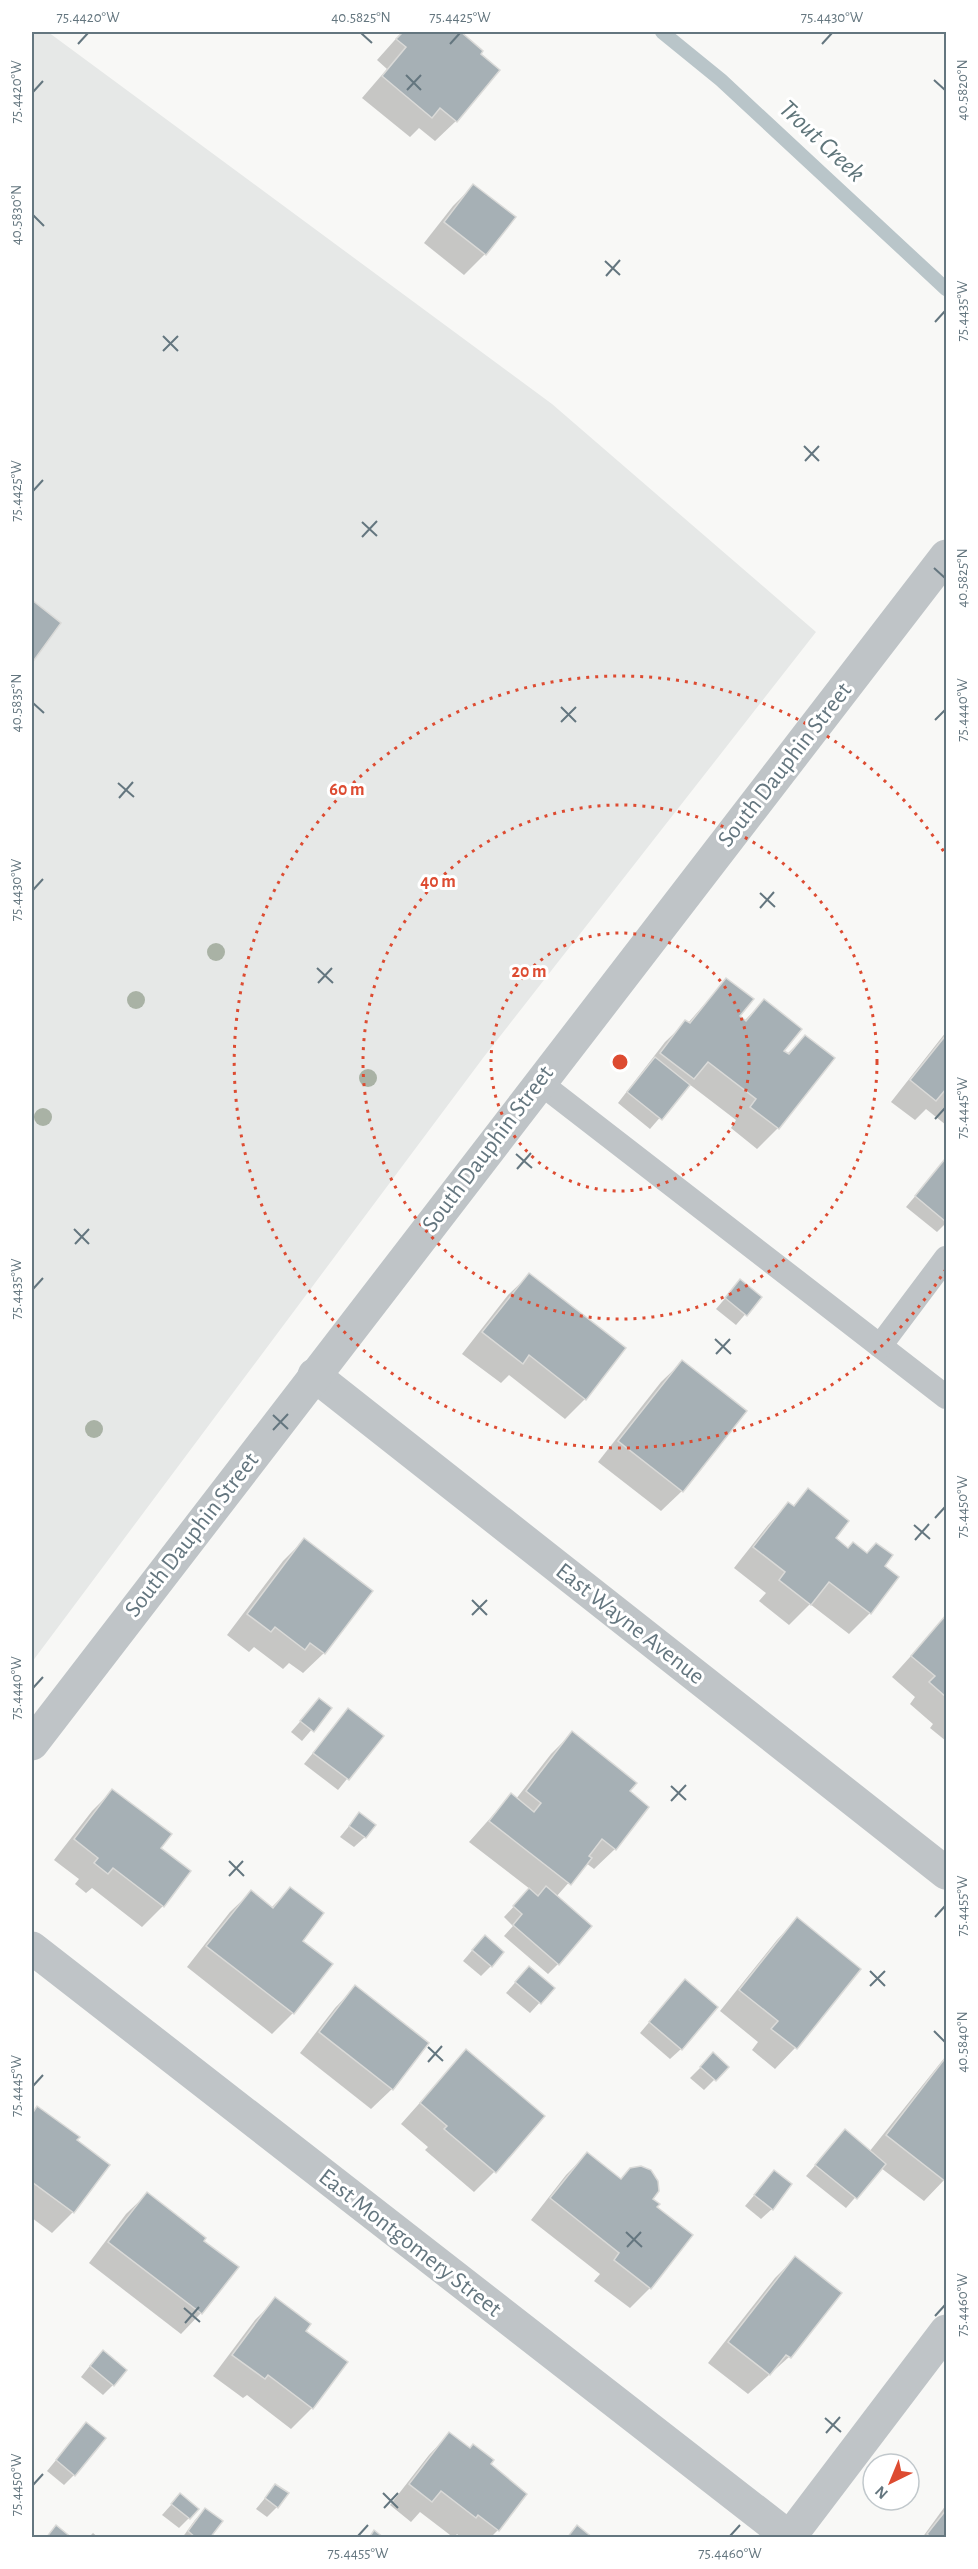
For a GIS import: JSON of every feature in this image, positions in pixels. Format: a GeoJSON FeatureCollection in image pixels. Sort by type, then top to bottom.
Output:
{"type":"FeatureCollection","features":[{"type":"Feature","properties":{"kind":"street","name":"South Dauphin Street"},"geometry":{"type":"LineString","coordinates":[[32,1744],[539,1082],[946,556]]}},
{"type":"Feature","properties":{"kind":"street","name":"East Wayne Avenue"},"geometry":{"type":"LineString","coordinates":[[314,1375],[946,1873]]}},
{"type":"Feature","properties":{"kind":"street","name":"East Montgomery Street"},"geometry":{"type":"LineString","coordinates":[[32,1948],[789,2537]]}},
{"type":"Feature","properties":{"kind":"street"},"geometry":{"type":"LineString","coordinates":[[789,2537],[946,2331]]}},
{"type":"Feature","properties":{"kind":"lane"},"geometry":{"type":"LineString","coordinates":[[539,1082],[946,1397]]}},
{"type":"Feature","properties":{"kind":"lane"},"geometry":{"type":"LineString","coordinates":[[880,1346],[946,1258]]}},
{"type":"Feature","properties":{"kind":"shaded area"},"geometry":{"type":"Polygon","coordinates":[[[32,32],[48,32],[552,404],[816,632],[483,1058],[32,1662],[32,32]]]}},
{"type":"Feature","properties":{"kind":"building"},"geometry":{"type":"Polygon","coordinates":[[[403,32],[461,32],[500,70],[457,122],[440,108],[432,118],[382,76],[406,47],[396,39],[403,32]]]}},
{"type":"Feature","properties":{"kind":"building"},"geometry":{"type":"Polygon","coordinates":[[[473,184],[516,217],[486,255],[444,222],[473,184]]]}},
{"type":"Feature","properties":{"kind":"building"},"geometry":{"type":"Polygon","coordinates":[[[32,600],[61,623],[32,663],[32,600]]]}},
{"type":"Feature","properties":{"kind":"building"},"geometry":{"type":"Polygon","coordinates":[[[726,978],[754,999],[740,1016],[746,1021],[764,999],[802,1029],[784,1051],[789,1054],[805,1035],[835,1058],[779,1129],[750,1107],[756,1099],[708,1062],[694,1079],[660,1053],[685,1020],[690,1023],[726,978]]]}},
{"type":"Feature","properties":{"kind":"building"},"geometry":{"type":"Polygon","coordinates":[[[946,1035],[946,1089],[936,1101],[910,1080],[946,1035]]]}},
{"type":"Feature","properties":{"kind":"building"},"geometry":{"type":"Polygon","coordinates":[[[655,1057],[690,1085],[662,1120],[627,1092],[655,1057]]]}},
{"type":"Feature","properties":{"kind":"building"},"geometry":{"type":"Polygon","coordinates":[[[945,1159],[946,1161],[946,1222],[915,1196],[945,1159]]]}},
{"type":"Feature","properties":{"kind":"building"},"geometry":{"type":"Polygon","coordinates":[[[529,1273],[626,1348],[586,1400],[529,1355],[523,1364],[482,1332],[529,1273]]]}},
{"type":"Feature","properties":{"kind":"building"},"geometry":{"type":"Polygon","coordinates":[[[740,1279],[762,1297],[747,1316],[725,1298],[740,1279]]]}},
{"type":"Feature","properties":{"kind":"building"},"geometry":{"type":"Polygon","coordinates":[[[682,1360],[747,1411],[683,1492],[618,1441],[682,1360]]]}},
{"type":"Feature","properties":{"kind":"building"},"geometry":{"type":"Polygon","coordinates":[[[808,1488],[849,1521],[836,1538],[848,1548],[853,1542],[867,1553],[876,1543],[893,1555],[885,1566],[899,1577],[871,1614],[829,1582],[811,1605],[779,1580],[785,1572],[753,1547],[788,1502],[794,1506],[808,1488]]]}},
{"type":"Feature","properties":{"kind":"building"},"geometry":{"type":"Polygon","coordinates":[[[304,1538],[373,1591],[325,1654],[310,1643],[305,1650],[275,1627],[271,1632],[247,1614],[304,1538]]]}},
{"type":"Feature","properties":{"kind":"building"},"geometry":{"type":"Polygon","coordinates":[[[946,1615],[946,1697],[929,1682],[935,1676],[911,1656],[946,1615]]]}},
{"type":"Feature","properties":{"kind":"building"},"geometry":{"type":"Polygon","coordinates":[[[319,1698],[332,1708],[314,1732],[300,1721],[319,1698]]]}},
{"type":"Feature","properties":{"kind":"building"},"geometry":{"type":"Polygon","coordinates":[[[348,1708],[384,1736],[349,1780],[313,1753],[348,1708]]]}},
{"type":"Feature","properties":{"kind":"building"},"geometry":{"type":"Polygon","coordinates":[[[572,1731],[637,1783],[630,1791],[649,1807],[616,1850],[602,1839],[589,1856],[592,1858],[571,1885],[489,1821],[511,1793],[534,1812],[541,1803],[526,1791],[572,1731]]]}},
{"type":"Feature","properties":{"kind":"building"},"geometry":{"type":"Polygon","coordinates":[[[112,1789],[172,1834],[161,1848],[191,1871],[164,1907],[113,1868],[108,1874],[94,1863],[98,1858],[74,1839],[112,1789]]]}},
{"type":"Feature","properties":{"kind":"building"},"geometry":{"type":"Polygon","coordinates":[[[359,1812],[376,1825],[366,1838],[349,1826],[359,1812]]]}},
{"type":"Feature","properties":{"kind":"building"},"geometry":{"type":"Polygon","coordinates":[[[546,1886],[592,1926],[559,1965],[513,1925],[522,1914],[513,1906],[529,1888],[538,1896],[546,1886]]]}},
{"type":"Feature","properties":{"kind":"building"},"geometry":{"type":"Polygon","coordinates":[[[290,1887],[324,1913],[303,1941],[333,1964],[294,2014],[206,1946],[251,1890],[273,1908],[290,1887]]]}},
{"type":"Feature","properties":{"kind":"building"},"geometry":{"type":"Polygon","coordinates":[[[797,1917],[861,1969],[797,2049],[771,2029],[778,2021],[739,1990],[797,1917]]]}},
{"type":"Feature","properties":{"kind":"building"},"geometry":{"type":"Polygon","coordinates":[[[485,1935],[504,1952],[492,1967],[472,1950],[485,1935]]]}},
{"type":"Feature","properties":{"kind":"building"},"geometry":{"type":"Polygon","coordinates":[[[529,1966],[555,1988],[541,2004],[515,1982],[529,1966]]]}},
{"type":"Feature","properties":{"kind":"building"},"geometry":{"type":"Polygon","coordinates":[[[685,1979],[718,2007],[682,2050],[649,2022],[685,1979]]]}},
{"type":"Feature","properties":{"kind":"building"},"geometry":{"type":"Polygon","coordinates":[[[355,1985],[429,2043],[393,2090],[319,2032],[355,1985]]]}},
{"type":"Feature","properties":{"kind":"building"},"geometry":{"type":"Polygon","coordinates":[[[466,2049],[545,2116],[496,2173],[444,2129],[447,2126],[420,2103],[466,2049]]]}},
{"type":"Feature","properties":{"kind":"building"},"geometry":{"type":"Polygon","coordinates":[[[713,2052],[729,2067],[716,2081],[700,2067],[713,2052]]]}},
{"type":"Feature","properties":{"kind":"building"},"geometry":{"type":"Polygon","coordinates":[[[946,2057],[946,2182],[886,2135],[946,2057]]]}},
{"type":"Feature","properties":{"kind":"building"},"geometry":{"type":"Polygon","coordinates":[[[37,2106],[80,2137],[77,2140],[110,2165],[74,2213],[32,2182],[32,2114],[37,2106]]]}},
{"type":"Feature","properties":{"kind":"building"},"geometry":{"type":"Polygon","coordinates":[[[845,2129],[886,2164],[857,2199],[815,2165],[845,2129]]]}},
{"type":"Feature","properties":{"kind":"building"},"geometry":{"type":"Polygon","coordinates":[[[587,2152],[621,2179],[630,2168],[641,2166],[651,2170],[658,2181],[659,2191],[653,2199],[660,2204],[657,2207],[693,2235],[651,2289],[614,2260],[619,2253],[550,2198],[587,2152]]]}},
{"type":"Feature","properties":{"kind":"building"},"geometry":{"type":"Polygon","coordinates":[[[774,2170],[792,2184],[773,2210],[754,2195],[774,2170]]]}},
{"type":"Feature","properties":{"kind":"building"},"geometry":{"type":"Polygon","coordinates":[[[147,2192],[206,2238],[204,2241],[239,2267],[202,2314],[108,2242],[147,2192]]]}},
{"type":"Feature","properties":{"kind":"building"},"geometry":{"type":"Polygon","coordinates":[[[795,2256],[842,2293],[791,2358],[786,2355],[770,2375],[728,2342],[795,2256]]]}},
{"type":"Feature","properties":{"kind":"building"},"geometry":{"type":"Polygon","coordinates":[[[275,2297],[311,2324],[306,2331],[348,2362],[313,2409],[268,2375],[265,2379],[232,2355],[275,2297]]]}},
{"type":"Feature","properties":{"kind":"building"},"geometry":{"type":"Polygon","coordinates":[[[103,2350],[127,2370],[114,2386],[90,2366],[103,2350]]]}},
{"type":"Feature","properties":{"kind":"building"},"geometry":{"type":"Polygon","coordinates":[[[86,2422],[106,2438],[75,2476],[56,2460],[86,2422]]]}},
{"type":"Feature","properties":{"kind":"building"},"geometry":{"type":"Polygon","coordinates":[[[449,2432],[470,2448],[473,2444],[494,2460],[491,2464],[527,2494],[499,2531],[478,2515],[476,2518],[441,2491],[432,2502],[409,2484],[449,2432]]]}},
{"type":"Feature","properties":{"kind":"building"},"geometry":{"type":"Polygon","coordinates":[[[275,2484],[289,2493],[278,2508],[265,2498],[275,2484]]]}},
{"type":"Feature","properties":{"kind":"building"},"geometry":{"type":"Polygon","coordinates":[[[180,2493],[199,2509],[190,2519],[171,2504],[180,2493]]]}},
{"type":"Feature","properties":{"kind":"building"},"geometry":{"type":"Polygon","coordinates":[[[205,2508],[223,2521],[210,2538],[196,2538],[188,2531],[205,2508]]]}},
{"type":"Feature","properties":{"kind":"building"},"geometry":{"type":"Polygon","coordinates":[[[946,2510],[946,2538],[932,2538],[927,2534],[946,2510]]]}},
{"type":"Feature","properties":{"kind":"building"},"geometry":{"type":"Polygon","coordinates":[[[56,2525],[72,2538],[46,2538],[56,2525]]]}},
{"type":"Feature","properties":{"kind":"building"},"geometry":{"type":"Polygon","coordinates":[[[577,2525],[593,2538],[567,2538],[577,2525]]]}},
{"type":"Feature","properties":{"kind":"building"},"geometry":{"type":"Polygon","coordinates":[[[374,2530],[384,2538],[369,2538],[374,2530]]]}},
{"type":"Feature","properties":{"kind":"waterway","name":"Trout Creek"},"geometry":{"type":"LineString","coordinates":[[662,32],[721,80],[946,289]]}}]}
